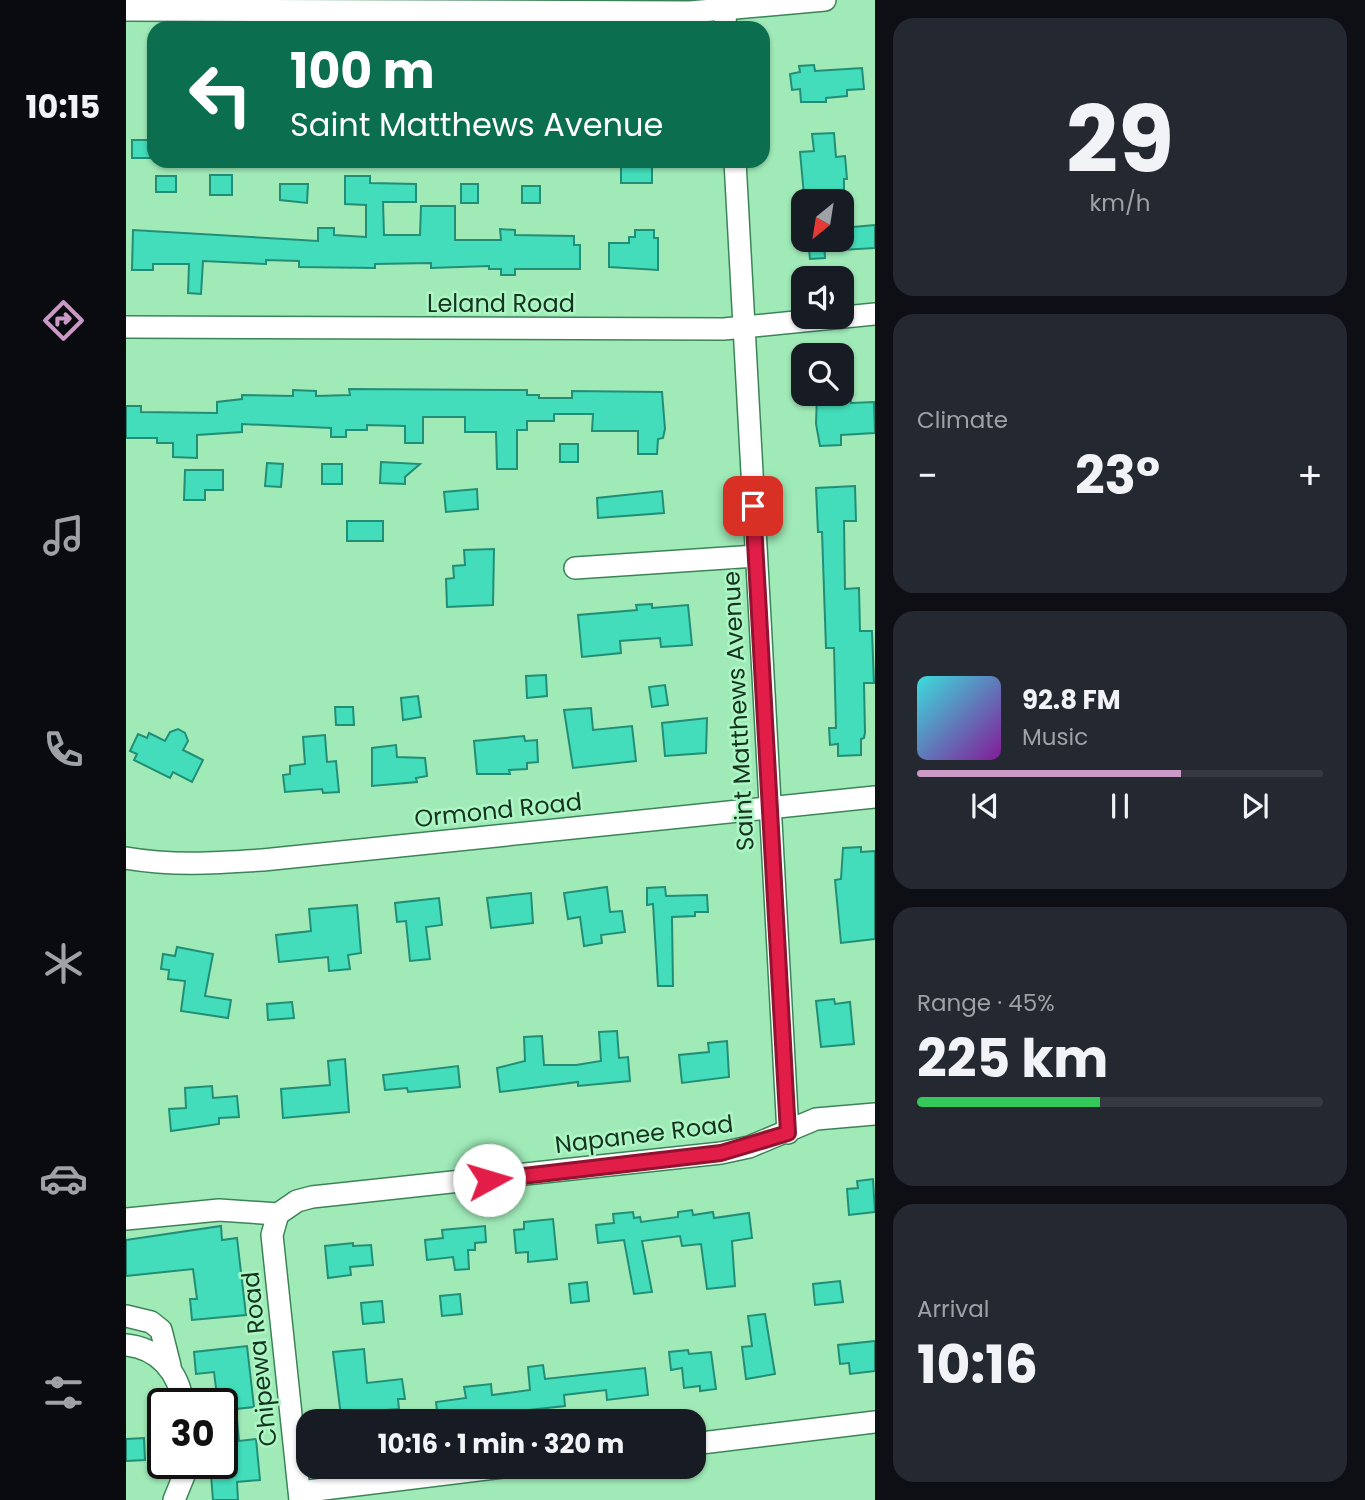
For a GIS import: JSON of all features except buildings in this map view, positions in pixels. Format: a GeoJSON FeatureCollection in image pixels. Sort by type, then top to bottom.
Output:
{"type":"FeatureCollection","features":[{"type":"Feature","properties":{"kind":"street"},"geometry":{"type":"LineString","coordinates":[[126,10],[726,12],[825,0]]}},
{"type":"Feature","properties":{"kind":"street","name":"Saint Matthews Avenue"},"geometry":{"type":"LineString","coordinates":[[735,168],[771,808],[773,897],[788,1133]]}},
{"type":"Feature","properties":{"kind":"street","name":"Leland Road"},"geometry":{"type":"LineString","coordinates":[[126,327],[646,330],[743,327],[875,314]]}},
{"type":"Feature","properties":{"kind":"street"},"geometry":{"type":"LineString","coordinates":[[575,568],[756,555]]}},
{"type":"Feature","properties":{"kind":"street","name":"Ormond Road"},"geometry":{"type":"LineString","coordinates":[[126,858],[153,863],[208,864],[263,860],[875,797]]}},
{"type":"Feature","properties":{"kind":"street","name":"Napanee Road"},"geometry":{"type":"LineString","coordinates":[[278,1214],[297,1201],[312,1197],[721,1153],[788,1133],[816,1119],[875,1114]]}},
{"type":"Feature","properties":{"kind":"street"},"geometry":{"type":"LineString","coordinates":[[126,1219],[219,1210],[278,1214]]}},
{"type":"Feature","properties":{"kind":"street","name":"Chipewa Road"},"geometry":{"type":"LineString","coordinates":[[278,1214],[272,1235],[300,1496]]}},
{"type":"Feature","properties":{"kind":"street"},"geometry":{"type":"LineString","coordinates":[[126,1316],[151,1322],[161,1329],[178,1388]]}},
{"type":"Feature","properties":{"kind":"street"},"geometry":{"type":"LineString","coordinates":[[126,1345],[138,1346],[170,1366]]}},
{"type":"Feature","properties":{"kind":"street"},"geometry":{"type":"LineString","coordinates":[[706,1442],[875,1422]]}},
{"type":"Feature","properties":{"kind":"street"},"geometry":{"type":"LineString","coordinates":[[174,1500],[185,1479]]}},
{"type":"Feature","properties":{"kind":"street"},"geometry":{"type":"LineString","coordinates":[[300,1496],[420,1479]]}},
{"type":"Feature","properties":{"kind":"route"},"geometry":{"type":"LineString","coordinates":[[489,1180],[721,1153],[749,1147],[788,1133],[784,1107],[771,808],[753,506]]}}]}
